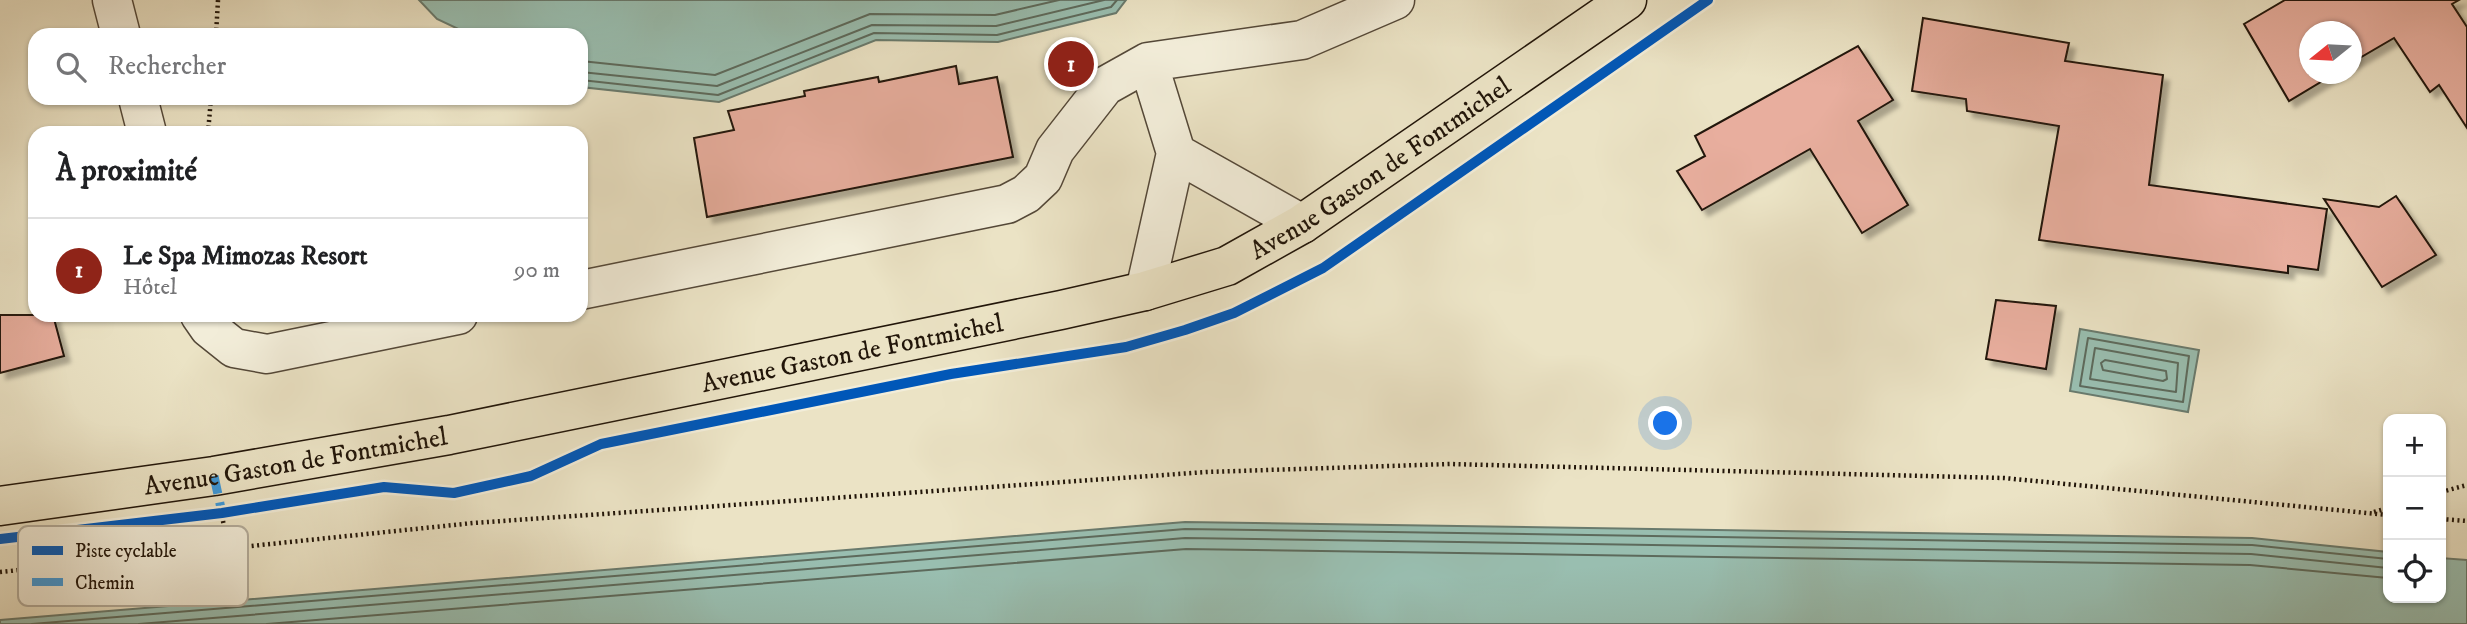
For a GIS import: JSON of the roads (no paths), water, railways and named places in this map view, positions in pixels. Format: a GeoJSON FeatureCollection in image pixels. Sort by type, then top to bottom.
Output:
{"type":"FeatureCollection","features":[{"type":"Feature","properties":{"kind":"main road","name":"Avenue Gaston de Fontmichel"},"geometry":{"type":"LineString","coordinates":[[0,506],[214,476],[449,435],[1144,291],[1227,266],[1302,224],[1627,0]]}},
{"type":"Feature","properties":{"kind":"lane"},"geometry":{"type":"LineString","coordinates":[[112,0],[119,28]]}},
{"type":"Feature","properties":{"kind":"lane"},"geometry":{"type":"LineString","coordinates":[[588,289],[1007,204],[1026,194],[1043,178],[1055,150],[1105,86],[1147,62],[1302,40],[1395,0]]}},
{"type":"Feature","properties":{"kind":"lane"},"geometry":{"type":"LineString","coordinates":[[1144,291],[1176,153],[1147,62]]}},
{"type":"Feature","properties":{"kind":"lane"},"geometry":{"type":"LineString","coordinates":[[140,105],[145,126]]}},
{"type":"Feature","properties":{"kind":"lane"},"geometry":{"type":"LineString","coordinates":[[1176,153],[1302,224]]}},
{"type":"Feature","properties":{"kind":"lane"},"geometry":{"type":"LineString","coordinates":[[205,322],[234,348],[267,354],[424,322]]}},
{"type":"Feature","properties":{"kind":"water"},"geometry":{"type":"Polygon","coordinates":[[[419,0],[1126,0],[1116,13],[998,42],[876,40],[719,102],[588,88],[588,28],[456,28],[437,19],[419,0]]]}},
{"type":"Feature","properties":{"kind":"water"},"geometry":{"type":"Polygon","coordinates":[[[2080,329],[2199,350],[2188,412],[2070,391],[2080,329]]]}},
{"type":"Feature","properties":{"kind":"water"},"geometry":{"type":"Polygon","coordinates":[[[1185,522],[2252,538],[2383,551],[2383,603],[2446,603],[2446,558],[2467,560],[2467,624],[0,624],[0,620],[169,606],[248,606],[248,599],[1185,522]]]}},
{"type":"Feature","properties":{"kind":"place","name":"Le Spa Mimozas Resort"},"geometry":{"type":"Point","coordinates":[1071,64]}}]}
